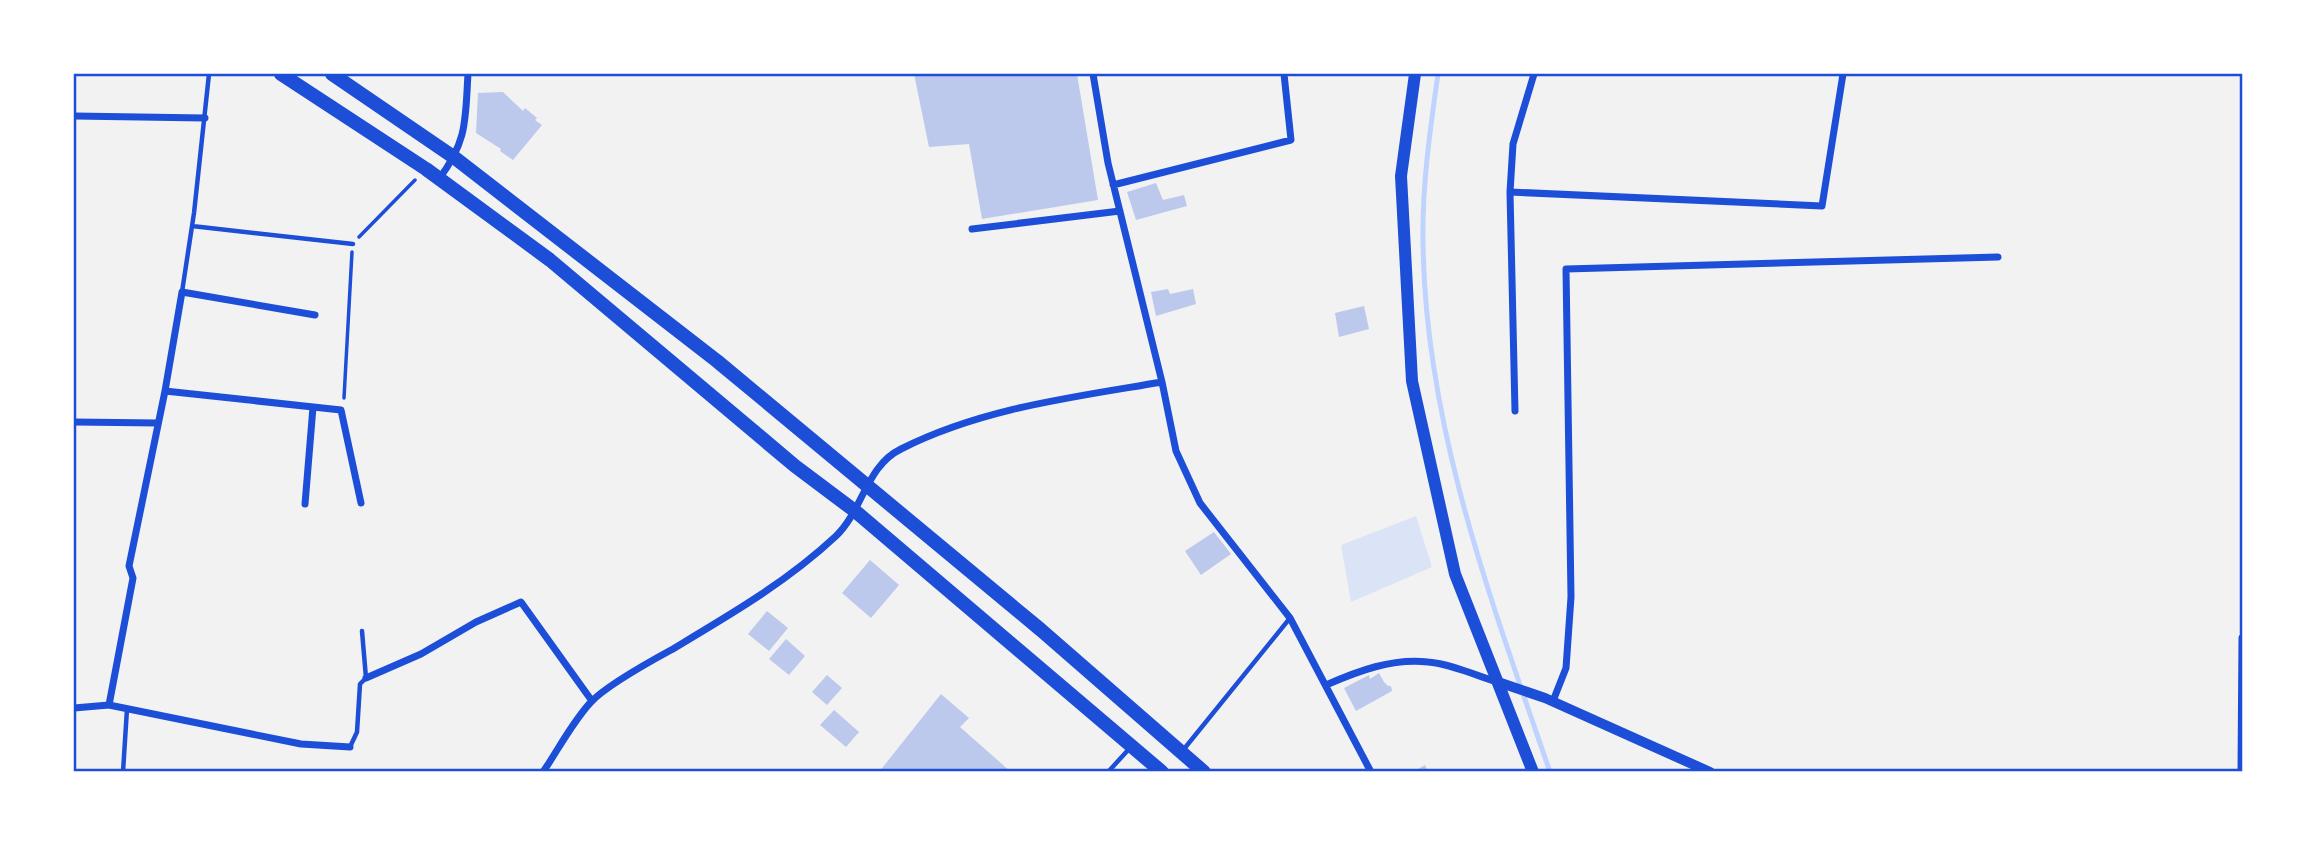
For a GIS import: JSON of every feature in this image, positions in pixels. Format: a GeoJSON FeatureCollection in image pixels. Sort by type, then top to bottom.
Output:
{"type":"FeatureCollection","features":[{"type":"Feature","properties":{"kind":"highway"},"geometry":{"type":"LineString","coordinates":[[281,74],[426,169],[550,260],[795,466],[855,511],[1162,772]]}},
{"type":"Feature","properties":{"kind":"highway"},"geometry":{"type":"LineString","coordinates":[[332,74],[455,158],[665,319],[868,484],[1204,772]]}},
{"type":"Feature","properties":{"kind":"main road"},"geometry":{"type":"LineString","coordinates":[[1415,74],[1401,176],[1412,381],[1455,575],[1534,772]]}},
{"type":"Feature","properties":{"kind":"street"},"geometry":{"type":"LineString","coordinates":[[439,179],[455,158],[464,132],[468,74]]}},
{"type":"Feature","properties":{"kind":"street"},"geometry":{"type":"LineString","coordinates":[[1093,74],[1113,185],[1162,382],[1176,451],[1200,503],[1290,618],[1371,772]]}},
{"type":"Feature","properties":{"kind":"street"},"geometry":{"type":"LineString","coordinates":[[1113,185],[1291,140],[1284,74]]}},
{"type":"Feature","properties":{"kind":"street"},"geometry":{"type":"LineString","coordinates":[[1516,411],[1510,192],[1513,144],[1534,74]]}},
{"type":"Feature","properties":{"kind":"street"},"geometry":{"type":"LineString","coordinates":[[1510,192],[1822,206],[1843,74]]}},
{"type":"Feature","properties":{"kind":"street"},"geometry":{"type":"LineString","coordinates":[[74,117],[205,118]]}},
{"type":"Feature","properties":{"kind":"street"},"geometry":{"type":"LineString","coordinates":[[972,229],[1120,211]]}},
{"type":"Feature","properties":{"kind":"street"},"geometry":{"type":"LineString","coordinates":[[1549,700],[1566,668],[1571,597],[1566,269],[1998,257]]}},
{"type":"Feature","properties":{"kind":"street"},"geometry":{"type":"LineString","coordinates":[[109,705],[133,578],[130,566],[182,292],[315,314]]}},
{"type":"Feature","properties":{"kind":"street"},"geometry":{"type":"LineString","coordinates":[[543,772],[592,701],[638,669],[778,583],[838,534],[855,511],[878,466],[899,449],[1021,406],[1162,382]]}},
{"type":"Feature","properties":{"kind":"street"},"geometry":{"type":"LineString","coordinates":[[165,391],[341,410],[361,503]]}},
{"type":"Feature","properties":{"kind":"street"},"geometry":{"type":"LineString","coordinates":[[305,504],[313,407]]}},
{"type":"Feature","properties":{"kind":"street"},"geometry":{"type":"LineString","coordinates":[[74,422],[158,424]]}},
{"type":"Feature","properties":{"kind":"street"},"geometry":{"type":"LineString","coordinates":[[366,678],[421,654],[476,622],[521,602],[592,701]]}},
{"type":"Feature","properties":{"kind":"street"},"geometry":{"type":"LineString","coordinates":[[2241,772],[2242,638]]}},
{"type":"Feature","properties":{"kind":"street"},"geometry":{"type":"LineString","coordinates":[[1326,685],[1363,669],[1404,661],[1429,662],[1549,700],[1710,772]]}},
{"type":"Feature","properties":{"kind":"street"},"geometry":{"type":"LineString","coordinates":[[74,708],[109,705],[301,744],[350,747]]}},
{"type":"Feature","properties":{"kind":"lane"},"geometry":{"type":"LineString","coordinates":[[182,292],[209,74]]}},
{"type":"Feature","properties":{"kind":"lane"},"geometry":{"type":"LineString","coordinates":[[192,226],[353,244]]}},
{"type":"Feature","properties":{"kind":"lane"},"geometry":{"type":"LineString","coordinates":[[1181,752],[1290,618]]}},
{"type":"Feature","properties":{"kind":"lane"},"geometry":{"type":"LineString","coordinates":[[350,747],[356,732],[360,684],[366,678],[362,631]]}},
{"type":"Feature","properties":{"kind":"lane"},"geometry":{"type":"LineString","coordinates":[[123,772],[127,709]]}},
{"type":"Feature","properties":{"kind":"lane"},"geometry":{"type":"LineString","coordinates":[[1108,772],[1132,747]]}},
{"type":"Feature","properties":{"kind":"path"},"geometry":{"type":"LineString","coordinates":[[343,418],[353,244],[426,169]]}},
{"type":"Feature","properties":{"kind":"shaded area"},"geometry":{"type":"Polygon","coordinates":[[[1416,516],[1432,567],[1351,602],[1341,545],[1416,516]]]}},
{"type":"Feature","properties":{"kind":"building"},"geometry":{"type":"Polygon","coordinates":[[[914,74],[1077,74],[1098,200],[982,219],[969,144],[929,147],[914,74]]]}},
{"type":"Feature","properties":{"kind":"building"},"geometry":{"type":"Polygon","coordinates":[[[503,92],[523,111],[525,108],[537,118],[535,120],[542,125],[513,160],[476,133],[478,93],[503,92]]]}},
{"type":"Feature","properties":{"kind":"building"},"geometry":{"type":"Polygon","coordinates":[[[1156,183],[1163,200],[1184,195],[1187,206],[1136,220],[1127,192],[1156,183]]]}},
{"type":"Feature","properties":{"kind":"building"},"geometry":{"type":"Polygon","coordinates":[[[1168,289],[1170,294],[1193,289],[1196,304],[1156,316],[1151,292],[1168,289]]]}},
{"type":"Feature","properties":{"kind":"building"},"geometry":{"type":"Polygon","coordinates":[[[1364,306],[1369,329],[1339,337],[1335,313],[1364,306]]]}},
{"type":"Feature","properties":{"kind":"building"},"geometry":{"type":"Polygon","coordinates":[[[1214,532],[1231,554],[1201,575],[1185,551],[1214,532]]]}},
{"type":"Feature","properties":{"kind":"building"},"geometry":{"type":"Polygon","coordinates":[[[870,560],[899,585],[871,618],[842,593],[870,560]]]}},
{"type":"Feature","properties":{"kind":"building"},"geometry":{"type":"Polygon","coordinates":[[[767,611],[788,628],[769,651],[748,634],[767,611]]]}},
{"type":"Feature","properties":{"kind":"building"},"geometry":{"type":"Polygon","coordinates":[[[786,639],[805,656],[789,675],[769,659],[786,639]]]}},
{"type":"Feature","properties":{"kind":"building"},"geometry":{"type":"Polygon","coordinates":[[[1379,673],[1384,682],[1391,686],[1392,691],[1356,711],[1344,688],[1369,675],[1370,679],[1379,673]]]}},
{"type":"Feature","properties":{"kind":"building"},"geometry":{"type":"Polygon","coordinates":[[[827,675],[842,688],[827,705],[812,692],[827,675]]]}},
{"type":"Feature","properties":{"kind":"building"},"geometry":{"type":"Polygon","coordinates":[[[941,694],[969,718],[960,727],[1011,772],[879,772],[941,694]]]}},
{"type":"Feature","properties":{"kind":"building"},"geometry":{"type":"Polygon","coordinates":[[[834,710],[859,732],[846,747],[820,725],[834,710]]]}},
{"type":"Feature","properties":{"kind":"building"},"geometry":{"type":"Polygon","coordinates":[[[1425,765],[1428,772],[1413,772],[1425,765]]]}},
{"type":"Feature","properties":{"kind":"waterway"},"geometry":{"type":"LineString","coordinates":[[1438,74],[1427,158],[1423,221],[1427,311],[1435,378],[1465,512],[1484,577],[1550,772]]}}]}
